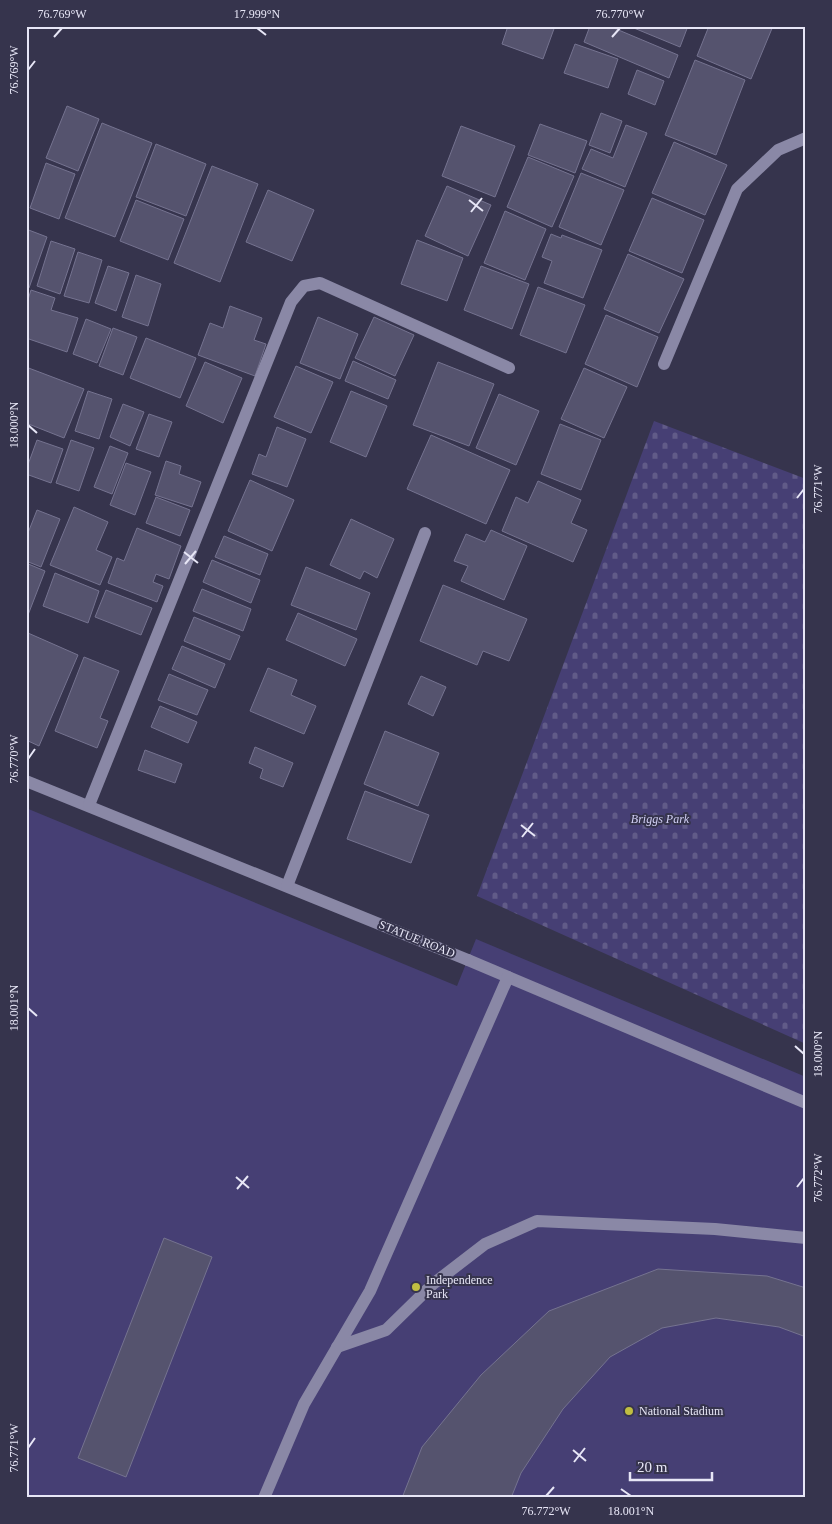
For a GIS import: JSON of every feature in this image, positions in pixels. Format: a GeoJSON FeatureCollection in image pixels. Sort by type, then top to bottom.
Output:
{"type":"FeatureCollection","features":[{"type":"Feature","properties":{"kind":"street"},"geometry":{"type":"LineString","coordinates":[[664,364],[738,189],[778,150],[806,138]]}},
{"type":"Feature","properties":{"kind":"street"},"geometry":{"type":"LineString","coordinates":[[88,805],[291,302],[304,286],[320,283],[509,368]]}},
{"type":"Feature","properties":{"kind":"street"},"geometry":{"type":"LineString","coordinates":[[287,886],[425,533]]}},
{"type":"Feature","properties":{"kind":"street","name":"STATUE ROAD"},"geometry":{"type":"LineString","coordinates":[[26,781],[468,960],[806,1103]]}},
{"type":"Feature","properties":{"kind":"street"},"geometry":{"type":"LineString","coordinates":[[264,1498],[304,1404],[370,1291],[508,977]]}},
{"type":"Feature","properties":{"kind":"street"},"geometry":{"type":"LineString","coordinates":[[337,1347],[386,1330],[434,1284],[486,1244],[537,1221],[715,1229],[806,1238]]}},
{"type":"Feature","properties":{"kind":"green space","name":"Briggs Park"},"geometry":{"type":"Polygon","coordinates":[[[654,421],[806,479],[806,1044],[477,896],[654,421]]]}},
{"type":"Feature","properties":{"kind":"green space","name":"Independence Park"},"geometry":{"type":"Polygon","coordinates":[[[26,808],[457,986],[476,939],[806,1077],[806,1498],[26,1498],[26,808]]]}},
{"type":"Feature","properties":{"kind":"building"},"geometry":{"type":"Polygon","coordinates":[[[508,26],[555,26],[543,59],[502,44],[508,26]]]}},
{"type":"Feature","properties":{"kind":"building"},"geometry":{"type":"Polygon","coordinates":[[[590,26],[609,26],[678,55],[669,78],[584,42],[590,26]]]}},
{"type":"Feature","properties":{"kind":"building"},"geometry":{"type":"Polygon","coordinates":[[[629,26],[688,26],[680,47],[629,26]]]}},
{"type":"Feature","properties":{"kind":"building"},"geometry":{"type":"Polygon","coordinates":[[[709,26],[773,26],[751,79],[697,56],[709,26]]]}},
{"type":"Feature","properties":{"kind":"building"},"geometry":{"type":"Polygon","coordinates":[[[575,44],[618,59],[608,88],[564,73],[575,44]]]}},
{"type":"Feature","properties":{"kind":"building"},"geometry":{"type":"Polygon","coordinates":[[[695,60],[745,80],[716,155],[665,135],[695,60]]]}},
{"type":"Feature","properties":{"kind":"building"},"geometry":{"type":"Polygon","coordinates":[[[637,70],[664,81],[655,105],[628,94],[637,70]]]}},
{"type":"Feature","properties":{"kind":"building"},"geometry":{"type":"Polygon","coordinates":[[[67,106],[99,119],[78,171],[46,158],[67,106]]]}},
{"type":"Feature","properties":{"kind":"building"},"geometry":{"type":"Polygon","coordinates":[[[601,113],[622,121],[610,153],[589,145],[601,113]]]}},
{"type":"Feature","properties":{"kind":"building"},"geometry":{"type":"Polygon","coordinates":[[[102,123],[152,143],[115,237],[65,218],[102,123]]]}},
{"type":"Feature","properties":{"kind":"building"},"geometry":{"type":"Polygon","coordinates":[[[540,124],[587,141],[575,173],[528,155],[540,124]]]}},
{"type":"Feature","properties":{"kind":"building"},"geometry":{"type":"Polygon","coordinates":[[[626,125],[647,133],[625,187],[582,169],[591,149],[613,158],[626,125]]]}},
{"type":"Feature","properties":{"kind":"building"},"geometry":{"type":"Polygon","coordinates":[[[461,126],[515,146],[495,197],[442,176],[461,126]]]}},
{"type":"Feature","properties":{"kind":"building"},"geometry":{"type":"Polygon","coordinates":[[[674,142],[727,165],[705,215],[652,193],[674,142]]]}},
{"type":"Feature","properties":{"kind":"building"},"geometry":{"type":"Polygon","coordinates":[[[156,144],[206,164],[186,216],[136,197],[156,144]]]}},
{"type":"Feature","properties":{"kind":"building"},"geometry":{"type":"Polygon","coordinates":[[[528,157],[574,176],[552,227],[507,207],[528,157]]]}},
{"type":"Feature","properties":{"kind":"building"},"geometry":{"type":"Polygon","coordinates":[[[46,163],[75,174],[59,219],[30,208],[46,163]]]}},
{"type":"Feature","properties":{"kind":"building"},"geometry":{"type":"Polygon","coordinates":[[[212,166],[258,184],[220,282],[174,263],[212,166]]]}},
{"type":"Feature","properties":{"kind":"building"},"geometry":{"type":"Polygon","coordinates":[[[581,173],[624,190],[601,245],[559,227],[581,173]]]}},
{"type":"Feature","properties":{"kind":"building"},"geometry":{"type":"Polygon","coordinates":[[[447,186],[491,205],[468,256],[425,236],[447,186]]]}},
{"type":"Feature","properties":{"kind":"building"},"geometry":{"type":"Polygon","coordinates":[[[268,190],[314,210],[292,261],[246,242],[268,190]]]}},
{"type":"Feature","properties":{"kind":"building"},"geometry":{"type":"Polygon","coordinates":[[[652,198],[704,220],[682,273],[629,251],[652,198]]]}},
{"type":"Feature","properties":{"kind":"building"},"geometry":{"type":"Polygon","coordinates":[[[136,200],[184,219],[168,260],[120,241],[136,200]]]}},
{"type":"Feature","properties":{"kind":"building"},"geometry":{"type":"Polygon","coordinates":[[[505,211],[546,229],[525,280],[484,263],[505,211]]]}},
{"type":"Feature","properties":{"kind":"building"},"geometry":{"type":"Polygon","coordinates":[[[26,229],[47,237],[29,288],[26,287],[26,229]]]}},
{"type":"Feature","properties":{"kind":"building"},"geometry":{"type":"Polygon","coordinates":[[[551,234],[561,238],[562,235],[602,250],[583,298],[544,283],[552,261],[542,257],[551,234]]]}},
{"type":"Feature","properties":{"kind":"building"},"geometry":{"type":"Polygon","coordinates":[[[417,240],[463,258],[447,301],[401,284],[417,240]]]}},
{"type":"Feature","properties":{"kind":"building"},"geometry":{"type":"Polygon","coordinates":[[[51,241],[75,249],[60,294],[37,286],[51,241]]]}},
{"type":"Feature","properties":{"kind":"building"},"geometry":{"type":"Polygon","coordinates":[[[78,252],[102,260],[89,303],[64,296],[78,252]]]}},
{"type":"Feature","properties":{"kind":"building"},"geometry":{"type":"Polygon","coordinates":[[[628,254],[684,279],[659,333],[604,309],[628,254]]]}},
{"type":"Feature","properties":{"kind":"building"},"geometry":{"type":"Polygon","coordinates":[[[108,266],[129,273],[116,311],[95,303],[108,266]]]}},
{"type":"Feature","properties":{"kind":"building"},"geometry":{"type":"Polygon","coordinates":[[[481,266],[529,284],[512,329],[464,310],[481,266]]]}},
{"type":"Feature","properties":{"kind":"building"},"geometry":{"type":"Polygon","coordinates":[[[136,275],[161,284],[148,326],[122,317],[136,275]]]}},
{"type":"Feature","properties":{"kind":"building"},"geometry":{"type":"Polygon","coordinates":[[[538,287],[585,305],[566,353],[520,335],[538,287]]]}},
{"type":"Feature","properties":{"kind":"building"},"geometry":{"type":"Polygon","coordinates":[[[31,290],[55,298],[51,310],[78,318],[67,352],[26,338],[26,306],[31,290]]]}},
{"type":"Feature","properties":{"kind":"building"},"geometry":{"type":"Polygon","coordinates":[[[230,306],[262,318],[254,340],[266,344],[255,376],[198,355],[210,323],[223,328],[230,306]]]}},
{"type":"Feature","properties":{"kind":"building"},"geometry":{"type":"Polygon","coordinates":[[[606,315],[658,337],[637,387],[585,364],[606,315]]]}},
{"type":"Feature","properties":{"kind":"building"},"geometry":{"type":"Polygon","coordinates":[[[318,317],[358,334],[340,379],[300,363],[318,317]]]}},
{"type":"Feature","properties":{"kind":"building"},"geometry":{"type":"Polygon","coordinates":[[[374,317],[414,335],[395,376],[355,358],[374,317]]]}},
{"type":"Feature","properties":{"kind":"building"},"geometry":{"type":"Polygon","coordinates":[[[86,319],[111,329],[97,363],[73,354],[86,319]]]}},
{"type":"Feature","properties":{"kind":"building"},"geometry":{"type":"Polygon","coordinates":[[[113,328],[137,337],[123,375],[99,366],[113,328]]]}},
{"type":"Feature","properties":{"kind":"building"},"geometry":{"type":"Polygon","coordinates":[[[146,338],[196,358],[180,398],[130,378],[146,338]]]}},
{"type":"Feature","properties":{"kind":"building"},"geometry":{"type":"Polygon","coordinates":[[[353,361],[396,380],[388,399],[345,381],[353,361]]]}},
{"type":"Feature","properties":{"kind":"building"},"geometry":{"type":"Polygon","coordinates":[[[205,362],[242,378],[223,423],[186,406],[205,362]]]}},
{"type":"Feature","properties":{"kind":"building"},"geometry":{"type":"Polygon","coordinates":[[[438,362],[494,384],[469,446],[413,425],[438,362]]]}},
{"type":"Feature","properties":{"kind":"building"},"geometry":{"type":"Polygon","coordinates":[[[296,366],[333,382],[311,433],[274,417],[296,366]]]}},
{"type":"Feature","properties":{"kind":"building"},"geometry":{"type":"Polygon","coordinates":[[[26,367],[84,389],[64,438],[26,423],[26,367]]]}},
{"type":"Feature","properties":{"kind":"building"},"geometry":{"type":"Polygon","coordinates":[[[584,368],[627,387],[604,438],[561,419],[584,368]]]}},
{"type":"Feature","properties":{"kind":"building"},"geometry":{"type":"Polygon","coordinates":[[[88,391],[112,399],[99,439],[75,431],[88,391]]]}},
{"type":"Feature","properties":{"kind":"building"},"geometry":{"type":"Polygon","coordinates":[[[351,391],[387,406],[366,457],[330,442],[351,391]]]}},
{"type":"Feature","properties":{"kind":"building"},"geometry":{"type":"Polygon","coordinates":[[[499,394],[539,411],[516,465],[476,448],[499,394]]]}},
{"type":"Feature","properties":{"kind":"building"},"geometry":{"type":"Polygon","coordinates":[[[123,404],[144,412],[130,446],[110,437],[123,404]]]}},
{"type":"Feature","properties":{"kind":"building"},"geometry":{"type":"Polygon","coordinates":[[[149,414],[172,422],[159,457],[136,449],[149,414]]]}},
{"type":"Feature","properties":{"kind":"building"},"geometry":{"type":"Polygon","coordinates":[[[560,424],[601,440],[581,490],[541,474],[560,424]]]}},
{"type":"Feature","properties":{"kind":"building"},"geometry":{"type":"Polygon","coordinates":[[[277,427],[306,439],[287,487],[252,474],[259,454],[266,457],[277,427]]]}},
{"type":"Feature","properties":{"kind":"building"},"geometry":{"type":"Polygon","coordinates":[[[431,435],[510,470],[486,524],[407,489],[431,435]]]}},
{"type":"Feature","properties":{"kind":"building"},"geometry":{"type":"Polygon","coordinates":[[[37,440],[63,449],[51,483],[26,474],[37,440]]]}},
{"type":"Feature","properties":{"kind":"building"},"geometry":{"type":"Polygon","coordinates":[[[71,440],[94,448],[79,491],[56,483],[71,440]]]}},
{"type":"Feature","properties":{"kind":"building"},"geometry":{"type":"Polygon","coordinates":[[[110,446],[128,453],[112,494],[94,487],[110,446]]]}},
{"type":"Feature","properties":{"kind":"building"},"geometry":{"type":"Polygon","coordinates":[[[166,461],[181,466],[179,474],[201,482],[192,507],[155,495],[166,461]]]}},
{"type":"Feature","properties":{"kind":"building"},"geometry":{"type":"Polygon","coordinates":[[[126,463],[151,472],[135,515],[110,505],[126,463]]]}},
{"type":"Feature","properties":{"kind":"building"},"geometry":{"type":"Polygon","coordinates":[[[250,480],[294,500],[272,551],[228,531],[250,480]]]}},
{"type":"Feature","properties":{"kind":"building"},"geometry":{"type":"Polygon","coordinates":[[[538,481],[581,500],[571,523],[587,530],[573,562],[502,531],[516,497],[528,503],[538,481]]]}},
{"type":"Feature","properties":{"kind":"building"},"geometry":{"type":"Polygon","coordinates":[[[156,497],[190,510],[180,536],[146,523],[156,497]]]}},
{"type":"Feature","properties":{"kind":"building"},"geometry":{"type":"Polygon","coordinates":[[[74,507],[108,522],[96,550],[112,557],[100,585],[50,565],[74,507]]]}},
{"type":"Feature","properties":{"kind":"building"},"geometry":{"type":"Polygon","coordinates":[[[37,510],[60,519],[41,567],[26,561],[26,538],[37,510]]]}},
{"type":"Feature","properties":{"kind":"building"},"geometry":{"type":"Polygon","coordinates":[[[351,519],[394,539],[377,578],[364,571],[360,579],[330,565],[351,519]]]}},
{"type":"Feature","properties":{"kind":"building"},"geometry":{"type":"Polygon","coordinates":[[[137,528],[181,546],[169,579],[156,574],[153,582],[163,586],[157,602],[108,583],[117,558],[124,561],[137,528]]]}},
{"type":"Feature","properties":{"kind":"building"},"geometry":{"type":"Polygon","coordinates":[[[491,530],[527,546],[504,600],[461,581],[468,566],[454,561],[466,534],[485,542],[491,530]]]}},
{"type":"Feature","properties":{"kind":"building"},"geometry":{"type":"Polygon","coordinates":[[[224,536],[268,554],[260,575],[215,557],[224,536]]]}},
{"type":"Feature","properties":{"kind":"building"},"geometry":{"type":"Polygon","coordinates":[[[212,560],[260,580],[251,603],[203,582],[212,560]]]}},
{"type":"Feature","properties":{"kind":"building"},"geometry":{"type":"Polygon","coordinates":[[[26,563],[45,571],[28,615],[26,614],[26,563]]]}},
{"type":"Feature","properties":{"kind":"building"},"geometry":{"type":"Polygon","coordinates":[[[306,567],[370,593],[356,630],[291,605],[306,567]]]}},
{"type":"Feature","properties":{"kind":"building"},"geometry":{"type":"Polygon","coordinates":[[[55,573],[99,591],[88,623],[43,606],[55,573]]]}},
{"type":"Feature","properties":{"kind":"building"},"geometry":{"type":"Polygon","coordinates":[[[443,585],[527,619],[509,661],[483,651],[477,665],[420,641],[443,585]]]}},
{"type":"Feature","properties":{"kind":"building"},"geometry":{"type":"Polygon","coordinates":[[[202,589],[251,609],[243,631],[193,611],[202,589]]]}},
{"type":"Feature","properties":{"kind":"building"},"geometry":{"type":"Polygon","coordinates":[[[106,590],[152,608],[141,635],[95,617],[106,590]]]}},
{"type":"Feature","properties":{"kind":"building"},"geometry":{"type":"Polygon","coordinates":[[[298,613],[357,639],[345,666],[286,640],[298,613]]]}},
{"type":"Feature","properties":{"kind":"building"},"geometry":{"type":"Polygon","coordinates":[[[194,617],[240,636],[230,660],[184,641],[194,617]]]}},
{"type":"Feature","properties":{"kind":"building"},"geometry":{"type":"Polygon","coordinates":[[[28,633],[78,655],[39,746],[26,740],[26,636],[28,633]]]}},
{"type":"Feature","properties":{"kind":"building"},"geometry":{"type":"Polygon","coordinates":[[[182,646],[225,664],[215,688],[172,669],[182,646]]]}},
{"type":"Feature","properties":{"kind":"building"},"geometry":{"type":"Polygon","coordinates":[[[84,657],[119,671],[100,718],[108,721],[97,748],[55,731],[84,657]]]}},
{"type":"Feature","properties":{"kind":"building"},"geometry":{"type":"Polygon","coordinates":[[[268,668],[297,680],[291,695],[316,706],[304,734],[250,711],[268,668]]]}},
{"type":"Feature","properties":{"kind":"building"},"geometry":{"type":"Polygon","coordinates":[[[169,674],[208,690],[197,715],[158,700],[169,674]]]}},
{"type":"Feature","properties":{"kind":"building"},"geometry":{"type":"Polygon","coordinates":[[[421,676],[446,687],[433,716],[408,704],[421,676]]]}},
{"type":"Feature","properties":{"kind":"building"},"geometry":{"type":"Polygon","coordinates":[[[160,706],[197,722],[188,743],[151,727],[160,706]]]}},
{"type":"Feature","properties":{"kind":"building"},"geometry":{"type":"Polygon","coordinates":[[[385,731],[439,753],[418,806],[364,784],[385,731]]]}},
{"type":"Feature","properties":{"kind":"building"},"geometry":{"type":"Polygon","coordinates":[[[255,747],[293,763],[283,787],[260,778],[263,769],[249,763],[255,747]]]}},
{"type":"Feature","properties":{"kind":"building"},"geometry":{"type":"Polygon","coordinates":[[[145,750],[182,764],[175,783],[138,770],[145,750]]]}},
{"type":"Feature","properties":{"kind":"building"},"geometry":{"type":"Polygon","coordinates":[[[365,791],[429,815],[411,863],[347,839],[365,791]]]}},
{"type":"Feature","properties":{"kind":"building"},"geometry":{"type":"Polygon","coordinates":[[[164,1238],[212,1257],[126,1477],[78,1458],[164,1238]]]}},
{"type":"Feature","properties":{"kind":"building"},"geometry":{"type":"Polygon","coordinates":[[[658,1269],[767,1276],[806,1288],[806,1337],[779,1327],[716,1318],[662,1328],[610,1357],[563,1409],[521,1473],[511,1498],[402,1498],[422,1447],[481,1375],[549,1311],[658,1269]]]}},
{"type":"Feature","properties":{"kind":"place","name":"Independence Park"},"geometry":{"type":"Point","coordinates":[416,1287]}},
{"type":"Feature","properties":{"kind":"place","name":"National Stadium"},"geometry":{"type":"Point","coordinates":[629,1411]}}]}
